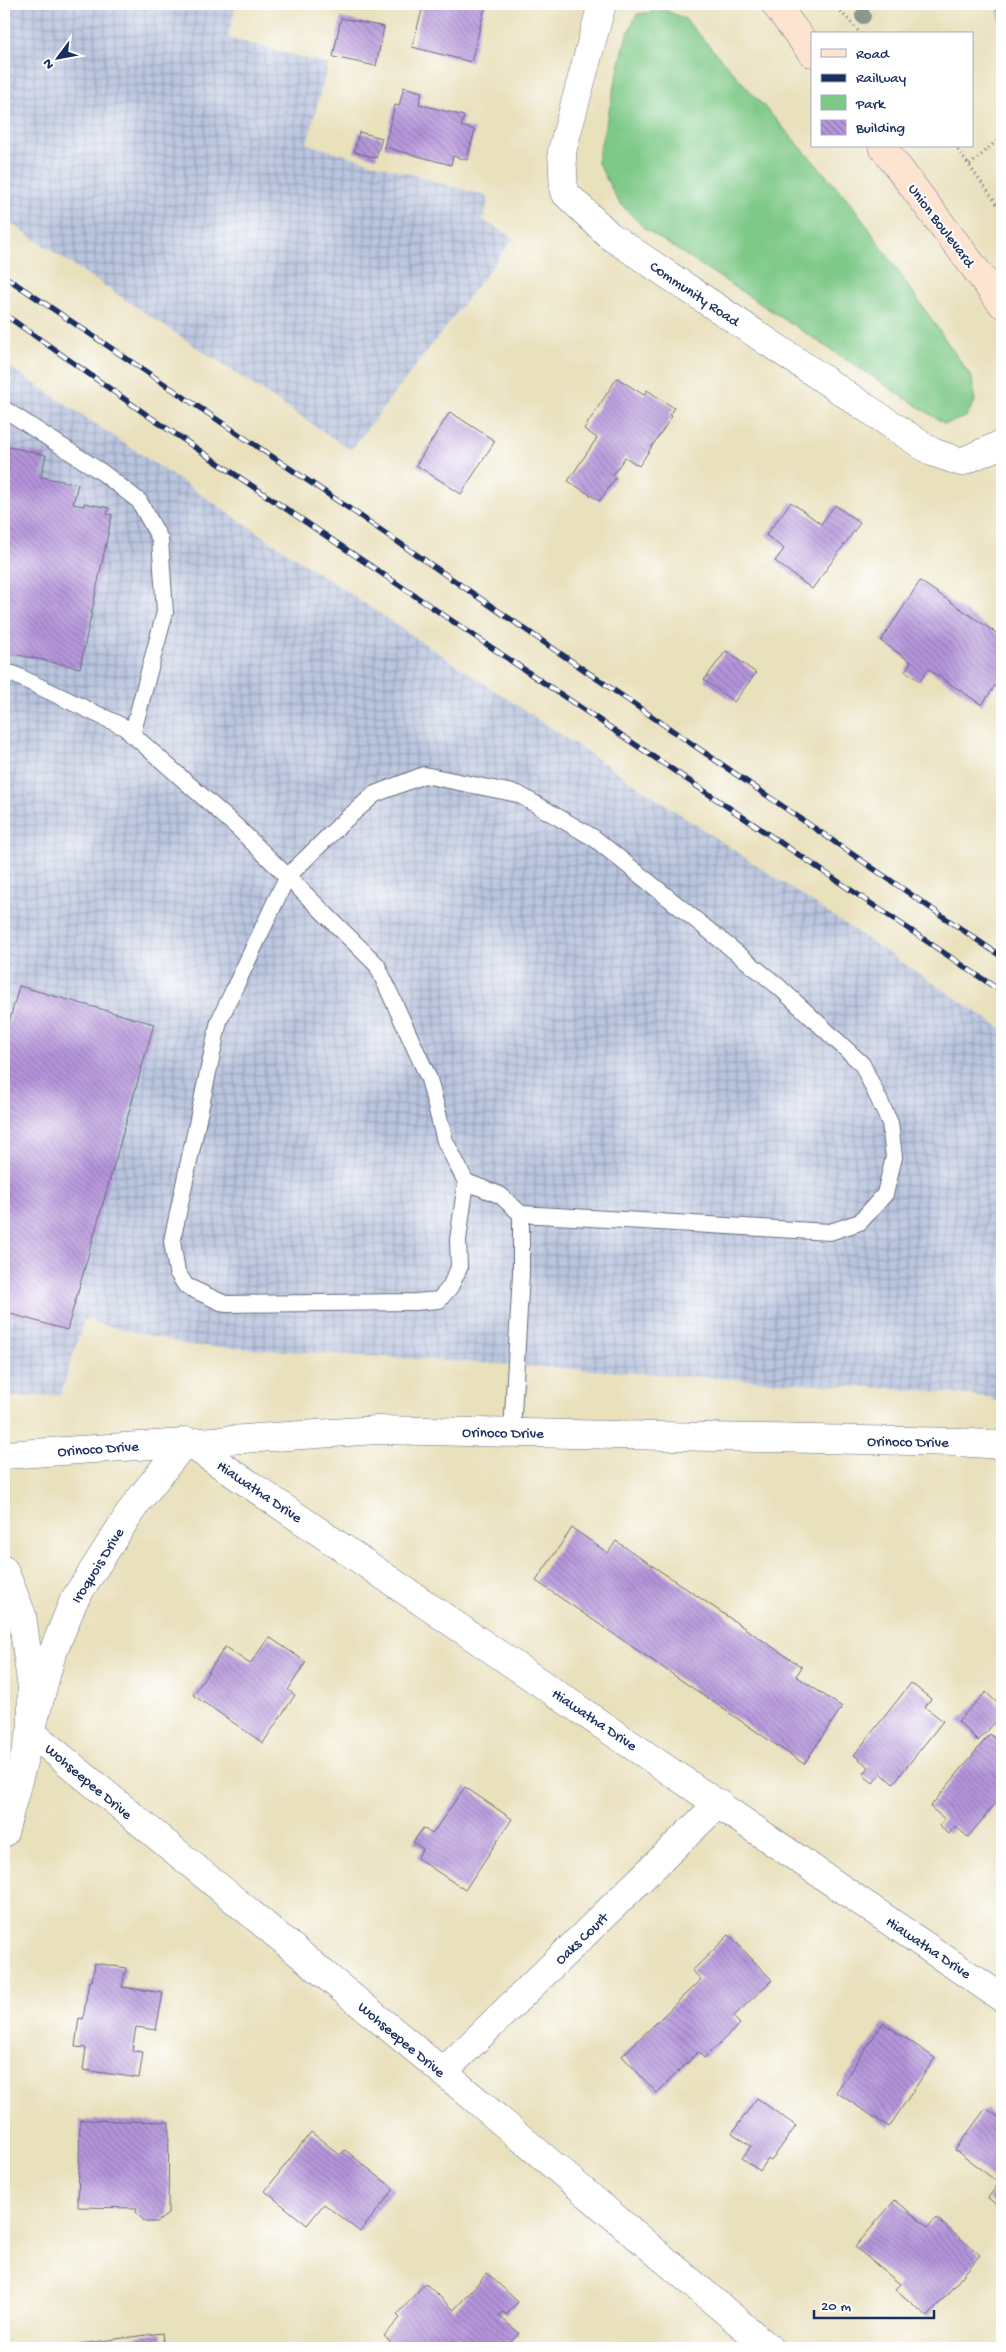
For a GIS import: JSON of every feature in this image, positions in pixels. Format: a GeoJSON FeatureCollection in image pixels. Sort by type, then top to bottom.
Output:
{"type":"FeatureCollection","features":[{"type":"Feature","properties":{"kind":"main road"},"geometry":{"type":"LineString","coordinates":[[775,4],[811,52]]}},
{"type":"Feature","properties":{"kind":"main road","name":"Union Boulevard"},"geometry":{"type":"LineString","coordinates":[[884,148],[1002,304]]}},
{"type":"Feature","properties":{"kind":"street","name":"Community Road"},"geometry":{"type":"LineString","coordinates":[[602,4],[562,151],[564,192],[610,236],[932,452],[961,462],[1002,444]]}},
{"type":"Feature","properties":{"kind":"street","name":"Orinoco Drive"},"geometry":{"type":"LineString","coordinates":[[4,1455],[186,1441],[377,1430],[957,1442],[1002,1445]]}},
{"type":"Feature","properties":{"kind":"street","name":"Iroquois Drive"},"geometry":{"type":"LineString","coordinates":[[4,1833],[51,1657],[74,1600],[135,1506],[186,1441]]}},
{"type":"Feature","properties":{"kind":"street","name":"Hiawatha Drive"},"geometry":{"type":"LineString","coordinates":[[186,1441],[719,1803],[1002,1998]]}},
{"type":"Feature","properties":{"kind":"street","name":"Iroquois Drive"},"geometry":{"type":"LineString","coordinates":[[4,1570],[22,1615],[32,1689],[32,1733]]}},
{"type":"Feature","properties":{"kind":"street","name":"Wohseepee Drive"},"geometry":{"type":"LineString","coordinates":[[32,1733],[442,2072],[768,2348]]}},
{"type":"Feature","properties":{"kind":"street","name":"Oaks Court"},"geometry":{"type":"LineString","coordinates":[[442,2072],[719,1803]]}},
{"type":"Feature","properties":{"kind":"lane"},"geometry":{"type":"LineString","coordinates":[[4,409],[104,473],[139,501],[160,539],[165,612],[132,735]]}},
{"type":"Feature","properties":{"kind":"lane"},"geometry":{"type":"LineString","coordinates":[[4,673],[22,678],[124,727],[238,828],[287,877],[377,964],[429,1079],[445,1141],[466,1182],[458,1240],[459,1268],[450,1287],[439,1300],[415,1302],[225,1304],[186,1286],[177,1272],[172,1241],[220,1022],[287,877],[345,820],[375,794],[424,775],[518,794],[594,838],[779,987],[862,1064],[890,1123],[894,1157],[885,1194],[860,1222],[830,1232],[521,1214],[500,1195],[466,1182]]}},
{"type":"Feature","properties":{"kind":"lane"},"geometry":{"type":"LineString","coordinates":[[512,1432],[521,1274],[521,1214]]}},
{"type":"Feature","properties":{"kind":"path"},"geometry":{"type":"LineString","coordinates":[[834,4],[859,32]]}},
{"type":"Feature","properties":{"kind":"path"},"geometry":{"type":"LineString","coordinates":[[970,165],[1002,136]]}},
{"type":"Feature","properties":{"kind":"path"},"geometry":{"type":"LineString","coordinates":[[957,148],[1002,210]]}},
{"type":"Feature","properties":{"kind":"shaded area"},"geometry":{"type":"Polygon","coordinates":[[[4,4],[236,4],[228,38],[328,64],[307,144],[489,197],[483,220],[514,238],[351,450],[4,219],[4,4]]]}},
{"type":"Feature","properties":{"kind":"shaded area"},"geometry":{"type":"Polygon","coordinates":[[[4,363],[1002,1029],[1002,1405],[989,1397],[928,1391],[189,1345],[84,1320],[61,1394],[4,1398],[4,950],[9,930],[4,928],[4,363]]]}},
{"type":"Feature","properties":{"kind":"green space"},"geometry":{"type":"Polygon","coordinates":[[[665,10],[685,19],[851,203],[972,378],[975,401],[966,417],[945,424],[644,228],[618,201],[597,161],[626,38],[637,14],[665,10]]]}},
{"type":"Feature","properties":{"kind":"building"},"geometry":{"type":"Polygon","coordinates":[[[412,4],[486,4],[471,62],[412,47],[422,10],[412,7],[412,4]]]}},
{"type":"Feature","properties":{"kind":"building"},"geometry":{"type":"Polygon","coordinates":[[[997,4],[1002,4],[1002,24],[1001,24],[997,4]]]}},
{"type":"Feature","properties":{"kind":"building"},"geometry":{"type":"Polygon","coordinates":[[[341,18],[384,27],[376,66],[333,57],[341,18]]]}},
{"type":"Feature","properties":{"kind":"building"},"geometry":{"type":"Polygon","coordinates":[[[404,87],[422,92],[419,104],[464,116],[461,126],[475,130],[467,160],[453,156],[451,165],[384,147],[395,105],[399,106],[404,87]]]}},
{"type":"Feature","properties":{"kind":"building"},"geometry":{"type":"Polygon","coordinates":[[[359,132],[382,138],[376,158],[354,152],[359,132]]]}},
{"type":"Feature","properties":{"kind":"building"},"geometry":{"type":"Polygon","coordinates":[[[617,378],[644,395],[647,390],[674,408],[669,415],[672,416],[639,466],[625,457],[613,475],[616,477],[600,501],[568,481],[597,438],[584,429],[617,378]]]}},
{"type":"Feature","properties":{"kind":"building"},"geometry":{"type":"Polygon","coordinates":[[[450,412],[495,441],[461,494],[416,465],[450,412]]]}},
{"type":"Feature","properties":{"kind":"building"},"geometry":{"type":"Polygon","coordinates":[[[4,446],[46,455],[41,477],[78,484],[73,504],[84,506],[84,503],[109,508],[107,514],[112,515],[80,668],[4,652],[4,446]]]}},
{"type":"Feature","properties":{"kind":"building"},"geometry":{"type":"Polygon","coordinates":[[[791,502],[821,524],[835,505],[860,523],[812,589],[775,561],[784,549],[766,535],[791,502]]]}},
{"type":"Feature","properties":{"kind":"building"},"geometry":{"type":"Polygon","coordinates":[[[920,581],[1002,637],[1002,675],[982,705],[928,669],[920,681],[905,671],[911,662],[881,641],[920,581]]]}},
{"type":"Feature","properties":{"kind":"building"},"geometry":{"type":"Polygon","coordinates":[[[726,651],[756,673],[734,702],[704,680],[726,651]]]}},
{"type":"Feature","properties":{"kind":"building"},"geometry":{"type":"Polygon","coordinates":[[[19,986],[154,1024],[67,1330],[4,1312],[4,1041],[19,986]]]}},
{"type":"Feature","properties":{"kind":"building"},"geometry":{"type":"Polygon","coordinates":[[[572,1528],[608,1553],[616,1541],[802,1667],[796,1676],[842,1707],[804,1764],[536,1581],[572,1528]]]}},
{"type":"Feature","properties":{"kind":"building"},"geometry":{"type":"Polygon","coordinates":[[[269,1637],[306,1662],[288,1690],[295,1695],[263,1743],[193,1695],[225,1647],[250,1664],[269,1637]]]}},
{"type":"Feature","properties":{"kind":"building"},"geometry":{"type":"Polygon","coordinates":[[[911,1683],[931,1699],[925,1707],[943,1721],[893,1784],[881,1773],[873,1783],[863,1775],[869,1767],[854,1755],[911,1683]]]}},
{"type":"Feature","properties":{"kind":"building"},"geometry":{"type":"Polygon","coordinates":[[[986,1692],[1002,1708],[1002,1715],[978,1741],[958,1721],[986,1692]]]}},
{"type":"Feature","properties":{"kind":"building"},"geometry":{"type":"Polygon","coordinates":[[[990,1734],[1002,1745],[1002,1796],[968,1837],[955,1826],[949,1834],[939,1826],[945,1819],[930,1807],[990,1734]]]}},
{"type":"Feature","properties":{"kind":"building"},"geometry":{"type":"Polygon","coordinates":[[[465,1787],[512,1819],[465,1890],[417,1858],[423,1849],[413,1842],[423,1828],[432,1834],[465,1787]]]}},
{"type":"Feature","properties":{"kind":"building"},"geometry":{"type":"Polygon","coordinates":[[[729,1935],[772,1980],[733,2017],[740,2024],[704,2058],[698,2052],[657,2093],[622,2056],[701,1979],[692,1971],[729,1935]]]}},
{"type":"Feature","properties":{"kind":"building"},"geometry":{"type":"Polygon","coordinates":[[[95,1963],[126,1968],[122,1987],[163,1993],[156,2030],[136,2027],[132,2051],[143,2052],[139,2078],[83,2070],[86,2048],[75,2047],[79,2018],[83,2019],[89,1981],[92,1981],[95,1963]]]}},
{"type":"Feature","properties":{"kind":"building"},"geometry":{"type":"Polygon","coordinates":[[[883,2023],[935,2058],[889,2127],[836,2092],[883,2023]]]}},
{"type":"Feature","properties":{"kind":"building"},"geometry":{"type":"Polygon","coordinates":[[[757,2098],[796,2126],[771,2161],[768,2159],[760,2171],[742,2158],[751,2146],[732,2133],[757,2098]]]}},
{"type":"Feature","properties":{"kind":"building"},"geometry":{"type":"Polygon","coordinates":[[[986,2108],[1002,2120],[1002,2209],[988,2198],[999,2183],[955,2150],[986,2108]]]}},
{"type":"Feature","properties":{"kind":"building"},"geometry":{"type":"Polygon","coordinates":[[[80,2120],[169,2122],[168,2214],[157,2222],[145,2222],[136,2212],[137,2208],[78,2207],[80,2120]]]}},
{"type":"Feature","properties":{"kind":"building"},"geometry":{"type":"Polygon","coordinates":[[[311,2132],[340,2155],[345,2150],[394,2189],[360,2232],[324,2204],[307,2225],[265,2191],[311,2132]]]}},
{"type":"Feature","properties":{"kind":"building"},"geometry":{"type":"Polygon","coordinates":[[[895,2200],[928,2227],[936,2218],[980,2255],[928,2317],[895,2289],[900,2284],[855,2247],[895,2200]]]}},
{"type":"Feature","properties":{"kind":"building"},"geometry":{"type":"Polygon","coordinates":[[[487,2273],[518,2302],[506,2315],[503,2312],[499,2316],[519,2333],[506,2348],[444,2348],[439,2341],[435,2346],[431,2343],[426,2348],[397,2348],[384,2336],[400,2318],[397,2315],[425,2283],[454,2310],[487,2273]]]}},
{"type":"Feature","properties":{"kind":"building"},"geometry":{"type":"Polygon","coordinates":[[[162,2333],[164,2348],[79,2348],[78,2344],[162,2333]]]}},
{"type":"Feature","properties":{"kind":"railway"},"geometry":{"type":"LineString","coordinates":[[4,276],[350,509],[1002,957]]}},
{"type":"Feature","properties":{"kind":"railway"},"geometry":{"type":"LineString","coordinates":[[4,314],[147,415],[1002,992]]}}]}
